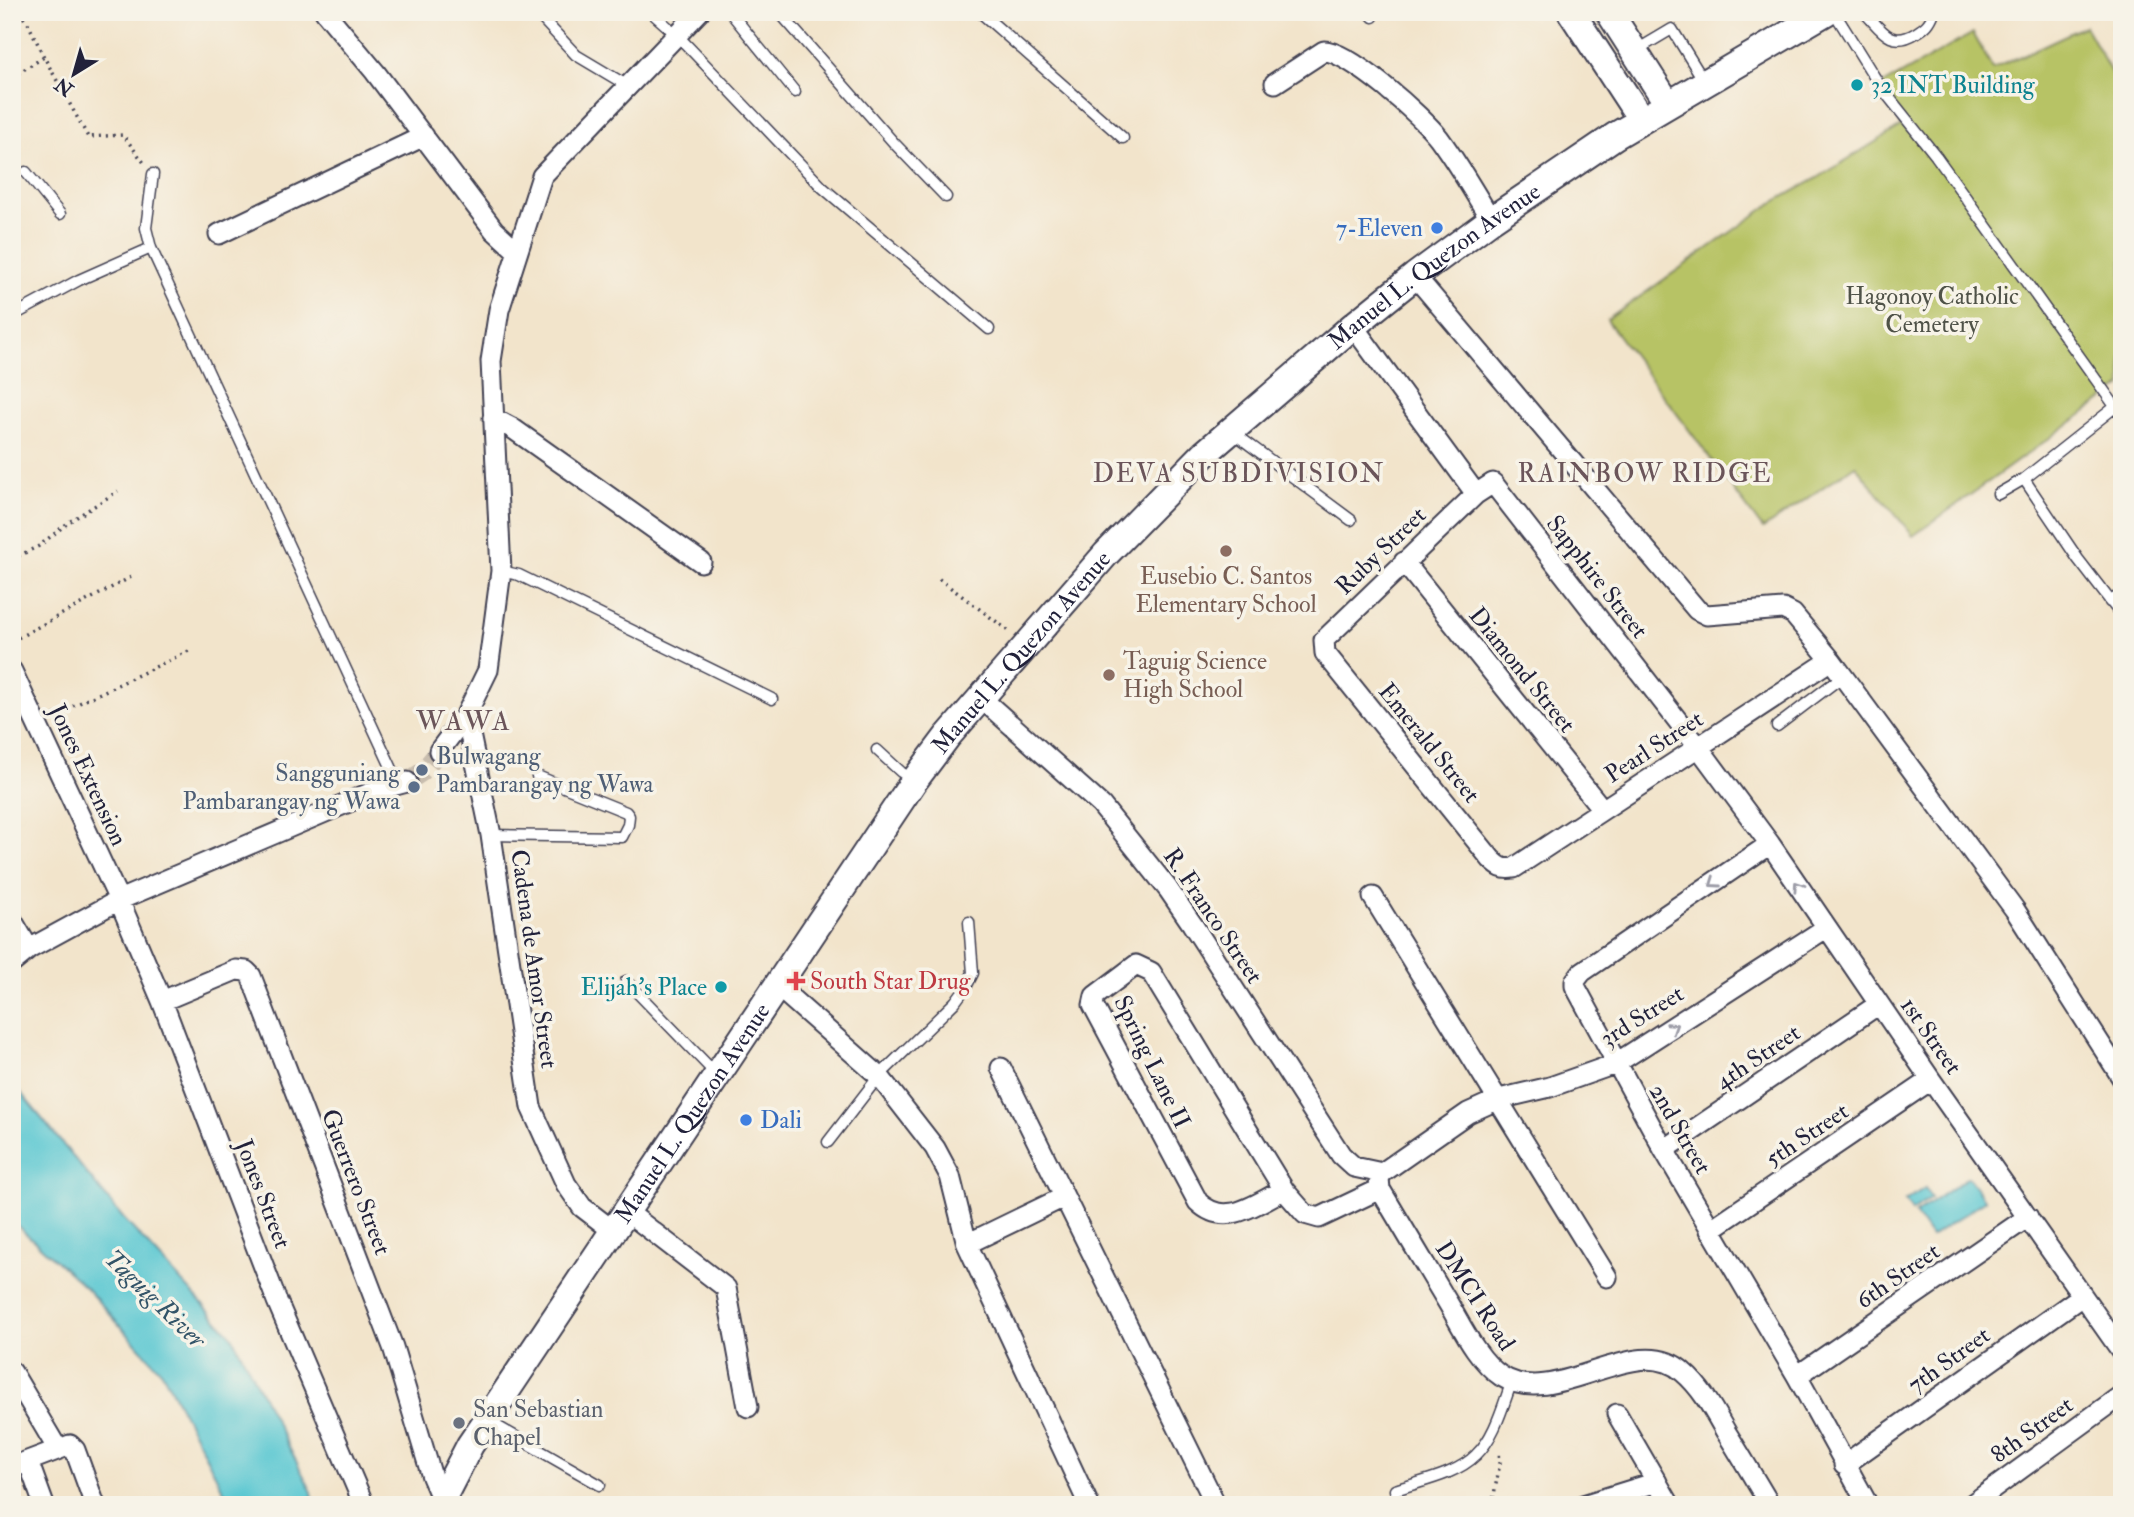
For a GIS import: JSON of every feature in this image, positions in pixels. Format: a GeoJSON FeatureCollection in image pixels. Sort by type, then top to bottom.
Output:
{"type":"FeatureCollection","features":[{"type":"Feature","properties":{"kind":"main road"},"geometry":{"type":"LineString","coordinates":[[1571,12],[1641,119]]}},
{"type":"Feature","properties":{"kind":"main road"},"geometry":{"type":"LineString","coordinates":[[1609,12],[1668,104]]}},
{"type":"Feature","properties":{"kind":"main road","name":"Manuel L. Quezon Avenue"},"geometry":{"type":"LineString","coordinates":[[440,1501],[487,1420],[914,781],[981,698],[1106,554],[1204,454],[1415,276],[1491,220],[1641,119],[1826,12]]}},
{"type":"Feature","properties":{"kind":"main road"},"geometry":{"type":"LineString","coordinates":[[1601,57],[1631,45]]}},
{"type":"Feature","properties":{"kind":"main road"},"geometry":{"type":"LineString","coordinates":[[1615,136],[1626,118],[1626,96]]}},
{"type":"Feature","properties":{"kind":"street"},"geometry":{"type":"LineString","coordinates":[[326,12],[494,230],[517,251]]}},
{"type":"Feature","properties":{"kind":"street"},"geometry":{"type":"LineString","coordinates":[[439,751],[466,715],[488,670],[501,571],[491,360],[499,310],[542,176],[699,12]]}},
{"type":"Feature","properties":{"kind":"street"},"geometry":{"type":"LineString","coordinates":[[1275,83],[1324,51],[1335,53],[1349,61],[1380,83],[1438,137],[1491,220]]}},
{"type":"Feature","properties":{"kind":"street"},"geometry":{"type":"LineString","coordinates":[[219,234],[424,136]]}},
{"type":"Feature","properties":{"kind":"street"},"geometry":{"type":"LineString","coordinates":[[1415,276],[1691,605],[1707,615],[1788,610],[1837,668],[2015,910],[2122,1078]]}},
{"type":"Feature","properties":{"kind":"street"},"geometry":{"type":"LineString","coordinates":[[1353,326],[1476,494]]}},
{"type":"Feature","properties":{"kind":"street"},"geometry":{"type":"LineString","coordinates":[[494,418],[701,562]]}},
{"type":"Feature","properties":{"kind":"street","name":"Sapphire Street"},"geometry":{"type":"LineString","coordinates":[[1476,494],[1493,483],[1699,748]]}},
{"type":"Feature","properties":{"kind":"street","name":"Ruby Street"},"geometry":{"type":"LineString","coordinates":[[1323,646],[1324,640],[1476,494]]}},
{"type":"Feature","properties":{"kind":"street","name":"Diamond Street"},"geometry":{"type":"LineString","coordinates":[[1404,562],[1602,809]]}},
{"type":"Feature","properties":{"kind":"street","name":"Emerald Street"},"geometry":{"type":"LineString","coordinates":[[1323,646],[1325,653],[1500,868]]}},
{"type":"Feature","properties":{"kind":"street","name":"Pearl Street"},"geometry":{"type":"LineString","coordinates":[[1500,868],[1514,868],[1699,748],[1837,668]]}},
{"type":"Feature","properties":{"kind":"street","name":"Jones Extension"},"geometry":{"type":"LineString","coordinates":[[12,671],[119,900]]}},
{"type":"Feature","properties":{"kind":"street","name":"R. Franco Street"},"geometry":{"type":"LineString","coordinates":[[981,698],[1095,798],[1107,812],[1192,924],[1340,1155],[1354,1167],[1381,1181]]}},
{"type":"Feature","properties":{"kind":"street","name":"Cadena de Amor Street"},"geometry":{"type":"LineString","coordinates":[[466,715],[491,835],[531,1107],[566,1184],[582,1207],[619,1221],[726,1287],[747,1407]]}},
{"type":"Feature","properties":{"kind":"street","name":"1st Street"},"geometry":{"type":"LineString","coordinates":[[1699,748],[1770,844],[2122,1352]]}},
{"type":"Feature","properties":{"kind":"street"},"geometry":{"type":"LineString","coordinates":[[12,963],[29,949],[119,900],[377,790],[403,783]]}},
{"type":"Feature","properties":{"kind":"street","name":"2nd Street"},"geometry":{"type":"LineString","coordinates":[[1770,844],[1579,976],[1575,986],[1615,1064],[1797,1376],[1868,1505]]}},
{"type":"Feature","properties":{"kind":"street"},"geometry":{"type":"LineString","coordinates":[[1373,897],[1607,1278]]}},
{"type":"Feature","properties":{"kind":"street","name":"Jones Street"},"geometry":{"type":"LineString","coordinates":[[119,900],[162,1001],[277,1301],[364,1505]]}},
{"type":"Feature","properties":{"kind":"street"},"geometry":{"type":"LineString","coordinates":[[12,920],[29,949]]}},
{"type":"Feature","properties":{"kind":"street","name":"3rd Street"},"geometry":{"type":"LineString","coordinates":[[1381,1181],[1468,1113],[1499,1099],[1550,1087],[1615,1064],[1826,928]]}},
{"type":"Feature","properties":{"kind":"street","name":"Spring Lane II"},"geometry":{"type":"LineString","coordinates":[[1284,1190],[1230,1216],[1213,1213],[1198,1202],[1093,1005],[1095,996],[1136,965],[1151,972],[1284,1190],[1305,1214],[1320,1218],[1381,1181]]}},
{"type":"Feature","properties":{"kind":"street","name":"Guerrero Street"},"geometry":{"type":"LineString","coordinates":[[162,1001],[236,970],[246,971],[251,976],[393,1347],[440,1501]]}},
{"type":"Feature","properties":{"kind":"street"},"geometry":{"type":"LineString","coordinates":[[776,985],[879,1076],[935,1148],[950,1176],[967,1244],[1089,1505]]}},
{"type":"Feature","properties":{"kind":"street","name":"4th Street"},"geometry":{"type":"LineString","coordinates":[[1664,1150],[1879,1004]]}},
{"type":"Feature","properties":{"kind":"street"},"geometry":{"type":"LineString","coordinates":[[1001,1068],[1216,1505]]}},
{"type":"Feature","properties":{"kind":"street","name":"5th Street"},"geometry":{"type":"LineString","coordinates":[[1710,1230],[1931,1080]]}},
{"type":"Feature","properties":{"kind":"street","name":"DMCI Road"},"geometry":{"type":"LineString","coordinates":[[1381,1181],[1473,1344],[1492,1368],[1512,1381],[1533,1386],[1556,1383],[1629,1361],[1658,1360],[1682,1370],[1705,1397],[1770,1505]]}},
{"type":"Feature","properties":{"kind":"street"},"geometry":{"type":"LineString","coordinates":[[967,1244],[1064,1197]]}},
{"type":"Feature","properties":{"kind":"street","name":"6th Street"},"geometry":{"type":"LineString","coordinates":[[1797,1376],[2028,1217]]}},
{"type":"Feature","properties":{"kind":"street","name":"7th Street"},"geometry":{"type":"LineString","coordinates":[[1844,1465],[2082,1296]]}},
{"type":"Feature","properties":{"kind":"street"},"geometry":{"type":"LineString","coordinates":[[12,1371],[57,1448]]}},
{"type":"Feature","properties":{"kind":"street","name":"8th Street"},"geometry":{"type":"LineString","coordinates":[[1971,1505],[2122,1395]]}},
{"type":"Feature","properties":{"kind":"street"},"geometry":{"type":"LineString","coordinates":[[1617,1413],[1670,1505]]}},
{"type":"Feature","properties":{"kind":"street"},"geometry":{"type":"LineString","coordinates":[[44,1505],[20,1464],[70,1445],[75,1450],[95,1505]]}},
{"type":"Feature","properties":{"kind":"street"},"geometry":{"type":"LineString","coordinates":[[1583,1505],[1657,1482]]}},
{"type":"Feature","properties":{"kind":"lane"},"geometry":{"type":"LineString","coordinates":[[536,12],[576,55],[628,86]]}},
{"type":"Feature","properties":{"kind":"lane"},"geometry":{"type":"LineString","coordinates":[[650,12],[677,35],[822,187],[989,329]]}},
{"type":"Feature","properties":{"kind":"lane"},"geometry":{"type":"LineString","coordinates":[[730,12],[796,92]]}},
{"type":"Feature","properties":{"kind":"lane"},"geometry":{"type":"LineString","coordinates":[[779,12],[894,143],[946,197]]}},
{"type":"Feature","properties":{"kind":"lane"},"geometry":{"type":"LineString","coordinates":[[980,12],[1123,138]]}},
{"type":"Feature","properties":{"kind":"lane"},"geometry":{"type":"LineString","coordinates":[[1834,12],[1880,86],[1936,156],[2122,416]]}},
{"type":"Feature","properties":{"kind":"lane"},"geometry":{"type":"LineString","coordinates":[[1864,12],[1890,38],[1898,41],[1909,38],[1928,26],[1934,12]]}},
{"type":"Feature","properties":{"kind":"lane"},"geometry":{"type":"LineString","coordinates":[[1631,45],[1672,29],[1705,83]]}},
{"type":"Feature","properties":{"kind":"lane"},"geometry":{"type":"LineString","coordinates":[[26,172],[60,214]]}},
{"type":"Feature","properties":{"kind":"lane"},"geometry":{"type":"LineString","coordinates":[[153,174],[146,228],[151,248],[403,783]]}},
{"type":"Feature","properties":{"kind":"lane"},"geometry":{"type":"LineString","coordinates":[[12,316],[151,248]]}},
{"type":"Feature","properties":{"kind":"lane"},"geometry":{"type":"LineString","coordinates":[[1998,494],[2024,479],[2115,407]]}},
{"type":"Feature","properties":{"kind":"lane"},"geometry":{"type":"LineString","coordinates":[[1231,431],[1351,520]]}},
{"type":"Feature","properties":{"kind":"lane"},"geometry":{"type":"LineString","coordinates":[[2024,479],[2122,617]]}},
{"type":"Feature","properties":{"kind":"lane"},"geometry":{"type":"LineString","coordinates":[[501,571],[519,575],[772,699]]}},
{"type":"Feature","properties":{"kind":"lane"},"geometry":{"type":"LineString","coordinates":[[2110,602],[2122,593]]}},
{"type":"Feature","properties":{"kind":"lane"},"geometry":{"type":"LineString","coordinates":[[1777,726],[1837,668]]}},
{"type":"Feature","properties":{"kind":"lane"},"geometry":{"type":"LineString","coordinates":[[877,750],[914,781]]}},
{"type":"Feature","properties":{"kind":"lane"},"geometry":{"type":"LineString","coordinates":[[491,835],[622,837],[629,816],[626,812],[537,776]]}},
{"type":"Feature","properties":{"kind":"lane"},"geometry":{"type":"LineString","coordinates":[[828,1142],[879,1076],[955,1002],[966,987],[973,973],[969,922]]}},
{"type":"Feature","properties":{"kind":"lane"},"geometry":{"type":"LineString","coordinates":[[626,981],[717,1074]]}},
{"type":"Feature","properties":{"kind":"lane"},"geometry":{"type":"LineString","coordinates":[[1395,1490],[1460,1467],[1477,1455],[1497,1421],[1512,1381]]}},
{"type":"Feature","properties":{"kind":"lane"},"geometry":{"type":"LineString","coordinates":[[487,1420],[600,1485]]}},
{"type":"Feature","properties":{"kind":"path"},"geometry":{"type":"LineString","coordinates":[[19,12],[28,23],[88,137],[122,135],[153,174]]}},
{"type":"Feature","properties":{"kind":"path"},"geometry":{"type":"LineString","coordinates":[[12,77],[44,57]]}},
{"type":"Feature","properties":{"kind":"path"},"geometry":{"type":"LineString","coordinates":[[12,559],[39,546],[69,522],[118,491]]}},
{"type":"Feature","properties":{"kind":"path"},"geometry":{"type":"LineString","coordinates":[[12,641],[133,576]]}},
{"type":"Feature","properties":{"kind":"path"},"geometry":{"type":"LineString","coordinates":[[939,579],[1027,645]]}},
{"type":"Feature","properties":{"kind":"path"},"geometry":{"type":"LineString","coordinates":[[36,723],[191,650]]}},
{"type":"Feature","properties":{"kind":"path"},"geometry":{"type":"LineString","coordinates":[[1492,1505],[1500,1463],[1497,1421]]}},
{"type":"Feature","properties":{"kind":"green space","name":"Hagonoy Catholic Cemetery"},"geometry":{"type":"Polygon","coordinates":[[[2085,26],[2122,92],[2122,386],[1913,536],[1855,465],[1763,529],[1607,320],[1772,203],[1901,126],[1877,88],[1973,33],[1993,69],[2085,26]]]}},
{"type":"Feature","properties":{"kind":"water","name":"Taguig River"},"geometry":{"type":"Polygon","coordinates":[[[12,1082],[123,1218],[232,1336],[312,1492],[314,1505],[231,1505],[162,1372],[86,1288],[12,1221],[12,1082]]]}},
{"type":"Feature","properties":{"kind":"water"},"geometry":{"type":"Polygon","coordinates":[[[1968,1177],[1985,1200],[1931,1237],[1915,1214],[1968,1177]]]}},
{"type":"Feature","properties":{"kind":"water"},"geometry":{"type":"Polygon","coordinates":[[[1925,1188],[1931,1198],[1912,1211],[1905,1201],[1925,1188]]]}},
{"type":"Feature","properties":{"kind":"tunnel"},"geometry":{"type":"LineString","coordinates":[[407,782],[422,772],[439,751]]}},
{"type":"Feature","properties":{"kind":"place","name":"32 INT Building"},"geometry":{"type":"Point","coordinates":[1857,85]}},
{"type":"Feature","properties":{"kind":"place","name":"7-Eleven"},"geometry":{"type":"Point","coordinates":[1437,228]}},
{"type":"Feature","properties":{"kind":"place","name":"Eusebio C. Santos Elementary School"},"geometry":{"type":"Point","coordinates":[1226,551]}},
{"type":"Feature","properties":{"kind":"place","name":"Taguig Science High School"},"geometry":{"type":"Point","coordinates":[1109,675]}},
{"type":"Feature","properties":{"kind":"place","name":"Bulwagang Pambarangay ng Wawa"},"geometry":{"type":"Point","coordinates":[422,770]}},
{"type":"Feature","properties":{"kind":"place","name":"Sangguniang Pambarangay ng Wawa"},"geometry":{"type":"Point","coordinates":[414,787]}},
{"type":"Feature","properties":{"kind":"place","name":"South Star Drug"},"geometry":{"type":"Point","coordinates":[796,981]}},
{"type":"Feature","properties":{"kind":"place","name":"Elijah's Place"},"geometry":{"type":"Point","coordinates":[721,987]}},
{"type":"Feature","properties":{"kind":"place","name":"Dali"},"geometry":{"type":"Point","coordinates":[746,1120]}},
{"type":"Feature","properties":{"kind":"place","name":"San Sebastian Chapel"},"geometry":{"type":"Point","coordinates":[459,1423]}},
{"type":"Feature","properties":{"kind":"district","name":"DEVA SUBDIVISION"},"geometry":{"type":"Point","coordinates":[1239,474]}},
{"type":"Feature","properties":{"kind":"district","name":"RAINBOW RIDGE"},"geometry":{"type":"Point","coordinates":[1645,474]}},
{"type":"Feature","properties":{"kind":"district","name":"WAWA"},"geometry":{"type":"Point","coordinates":[464,721]}}]}
